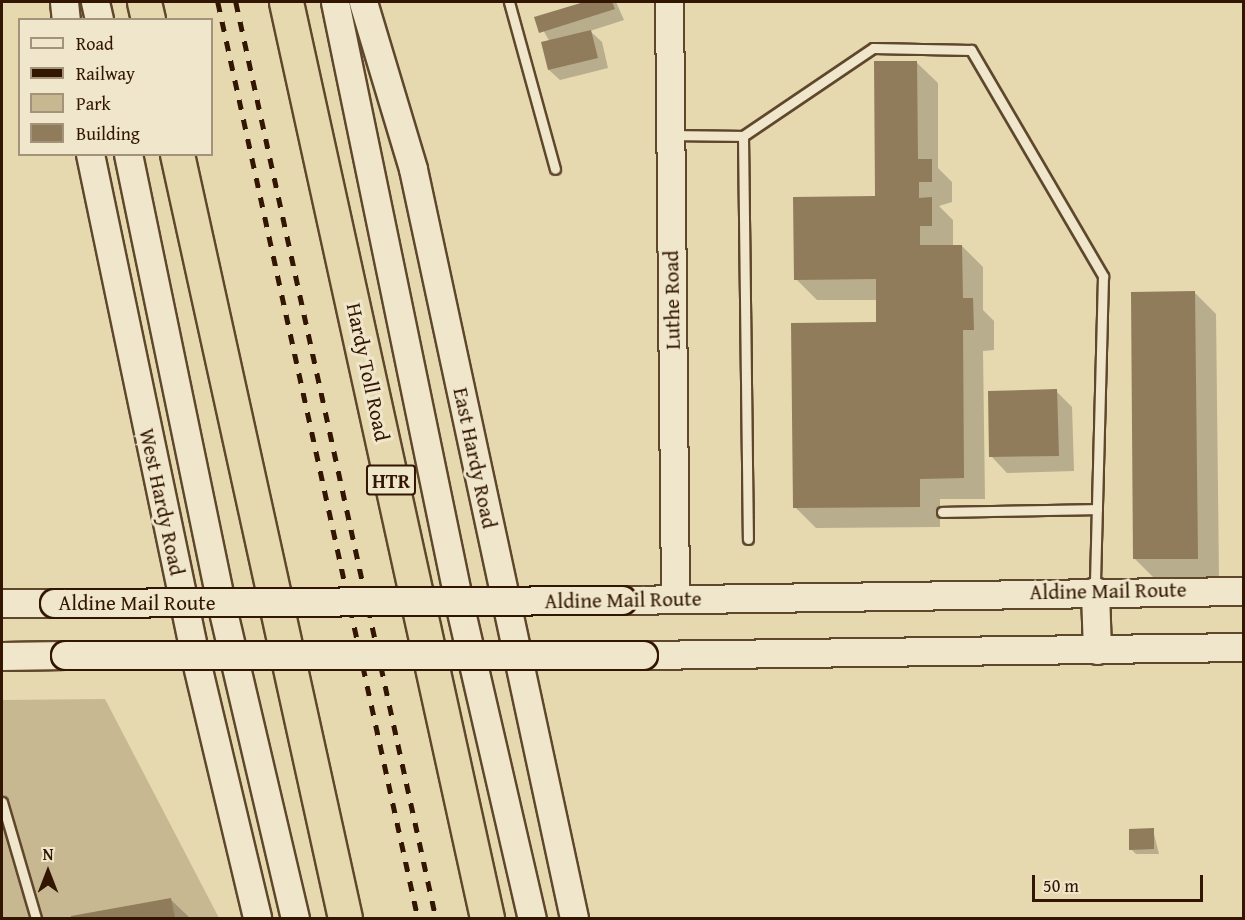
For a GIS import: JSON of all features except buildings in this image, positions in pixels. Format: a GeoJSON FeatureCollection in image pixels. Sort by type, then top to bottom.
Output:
{"type":"FeatureCollection","features":[{"type":"Feature","properties":{"kind":"highway"},"geometry":{"type":"LineString","coordinates":[[144,2],[148,18]]}},
{"type":"Feature","properties":{"kind":"highway","name":"Hardy Toll Road"},"geometry":{"type":"LineString","coordinates":[[286,2],[487,918]]}},
{"type":"Feature","properties":{"kind":"highway"},"geometry":{"type":"LineString","coordinates":[[177,156],[345,918]]}},
{"type":"Feature","properties":{"kind":"main road"},"geometry":{"type":"LineString","coordinates":[[64,2],[66,18]]}},
{"type":"Feature","properties":{"kind":"main road"},"geometry":{"type":"LineString","coordinates":[[95,2],[99,18]]}},
{"type":"Feature","properties":{"kind":"main road"},"geometry":{"type":"LineString","coordinates":[[335,2],[459,603],[532,918]]}},
{"type":"Feature","properties":{"kind":"main road","name":"East Hardy Road"},"geometry":{"type":"LineString","coordinates":[[363,2],[413,169],[574,918]]}},
{"type":"Feature","properties":{"kind":"main road","name":"Luthe Road"},"geometry":{"type":"LineString","coordinates":[[669,2],[675,598]]}},
{"type":"Feature","properties":{"kind":"main road","name":"West Hardy Road"},"geometry":{"type":"LineString","coordinates":[[90,156],[193,650],[257,918]]}},
{"type":"Feature","properties":{"kind":"main road"},"geometry":{"type":"LineString","coordinates":[[128,156],[175,371],[221,603],[294,915]]}},
{"type":"Feature","properties":{"kind":"main road"},"geometry":{"type":"LineString","coordinates":[[1095,591],[1097,650]]}},
{"type":"Feature","properties":{"kind":"main road","name":"Aldine Mail Route"},"geometry":{"type":"LineString","coordinates":[[2,603],[459,603],[1095,591],[1244,591]]}},
{"type":"Feature","properties":{"kind":"main road"},"geometry":{"type":"LineString","coordinates":[[2,656],[643,656],[1244,647]]}},
{"type":"Feature","properties":{"kind":"lane"},"geometry":{"type":"LineString","coordinates":[[509,2],[555,169]]}},
{"type":"Feature","properties":{"kind":"lane"},"geometry":{"type":"LineString","coordinates":[[670,135],[743,136],[873,48],[971,50],[1103,276],[1095,591]]}},
{"type":"Feature","properties":{"kind":"lane"},"geometry":{"type":"LineString","coordinates":[[743,136],[748,539]]}},
{"type":"Feature","properties":{"kind":"lane"},"geometry":{"type":"LineString","coordinates":[[942,512],[1097,509]]}},
{"type":"Feature","properties":{"kind":"lane"},"geometry":{"type":"LineString","coordinates":[[2,802],[36,918]]}},
{"type":"Feature","properties":{"kind":"green space"},"geometry":{"type":"Polygon","coordinates":[[[105,699],[219,918],[2,918],[2,700],[105,699]]]}},
{"type":"Feature","properties":{"kind":"railway"},"geometry":{"type":"LineString","coordinates":[[218,2],[418,918]]}},
{"type":"Feature","properties":{"kind":"railway"},"geometry":{"type":"LineString","coordinates":[[236,2],[436,918]]}}]}
